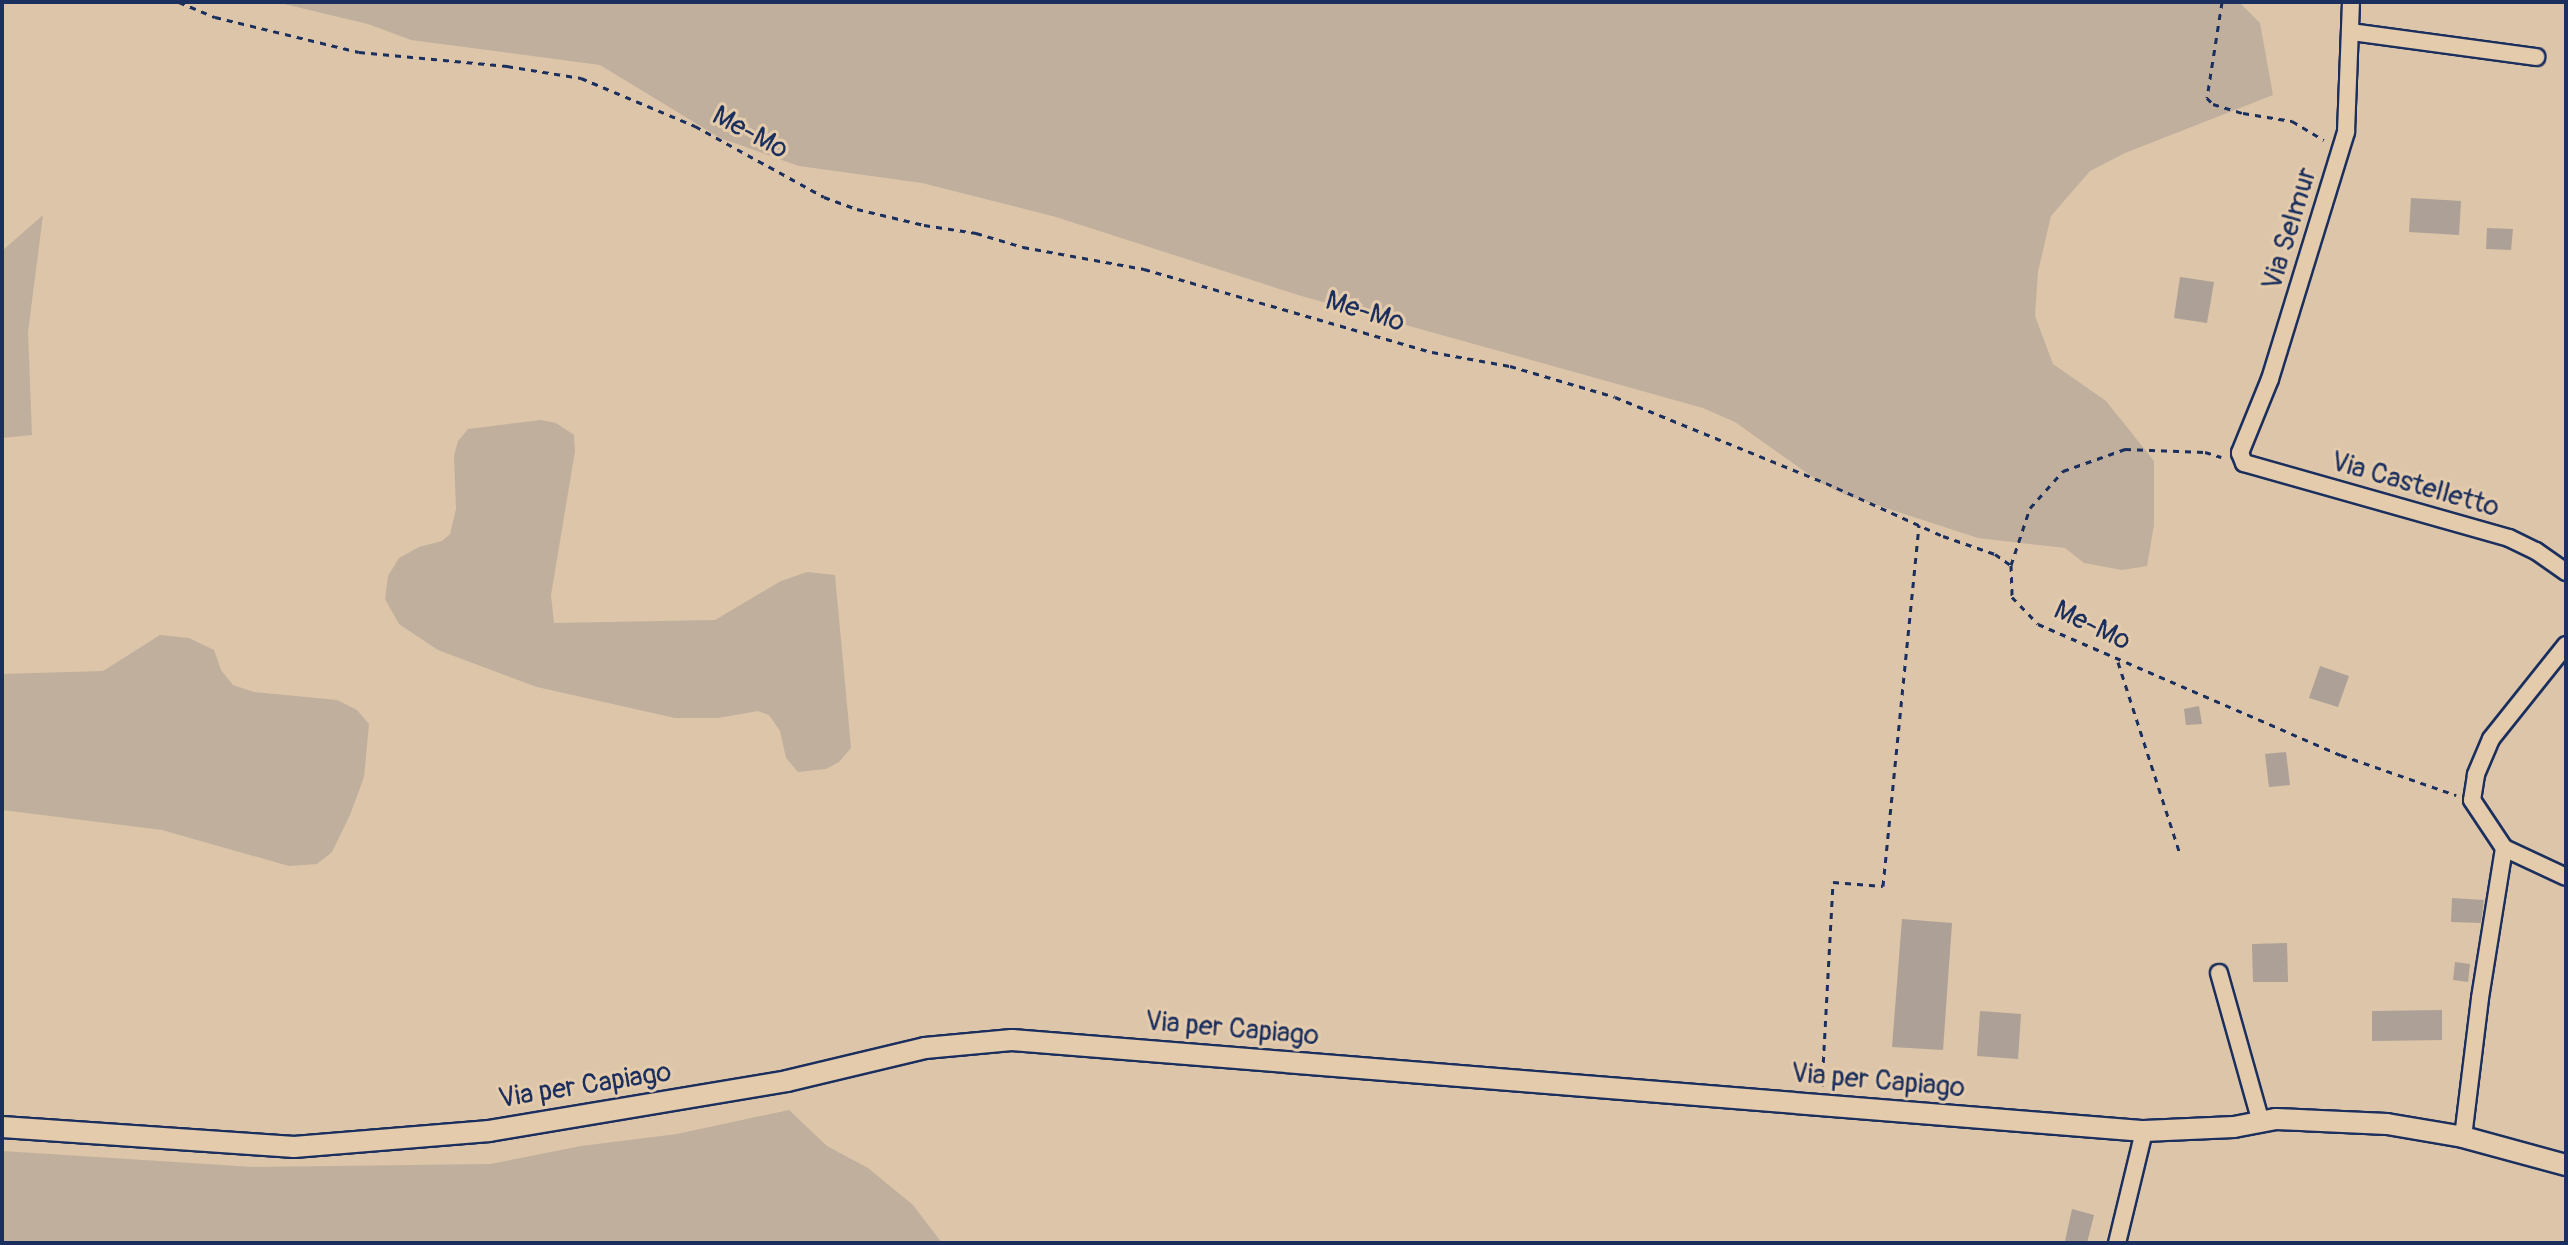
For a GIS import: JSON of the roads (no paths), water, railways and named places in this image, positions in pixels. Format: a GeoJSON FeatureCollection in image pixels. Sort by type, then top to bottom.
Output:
{"type":"FeatureCollection","features":[{"type":"Feature","properties":{"kind":"street","name":"Via Selmur"},"geometry":{"type":"LineString","coordinates":[[2244,463],[2240,453],[2270,379],[2346,132],[2351,2]]}},
{"type":"Feature","properties":{"kind":"street"},"geometry":{"type":"LineString","coordinates":[[2351,32],[2536,57]]}},
{"type":"Feature","properties":{"kind":"street","name":"Via Castelletto"},"geometry":{"type":"LineString","coordinates":[[2244,463],[2509,538],[2536,551],[2566,572]]}},
{"type":"Feature","properties":{"kind":"street"},"geometry":{"type":"LineString","coordinates":[[2566,645],[2491,739],[2476,775],[2472,800],[2504,848],[2566,877]]}},
{"type":"Feature","properties":{"kind":"street"},"geometry":{"type":"LineString","coordinates":[[2463,1137],[2480,998],[2504,848]]}},
{"type":"Feature","properties":{"kind":"street"},"geometry":{"type":"LineString","coordinates":[[2219,973],[2261,1122]]}},
{"type":"Feature","properties":{"kind":"street","name":"Via per Capiago"},"geometry":{"type":"LineString","coordinates":[[2,1127],[294,1147],[474,1132],[787,1081],[925,1048],[1012,1040],[2144,1131],[2234,1127],[2276,1119],[2387,1124],[2463,1137],[2566,1165]]}},
{"type":"Feature","properties":{"kind":"street"},"geometry":{"type":"LineString","coordinates":[[2117,1243],[2144,1131]]}}]}
